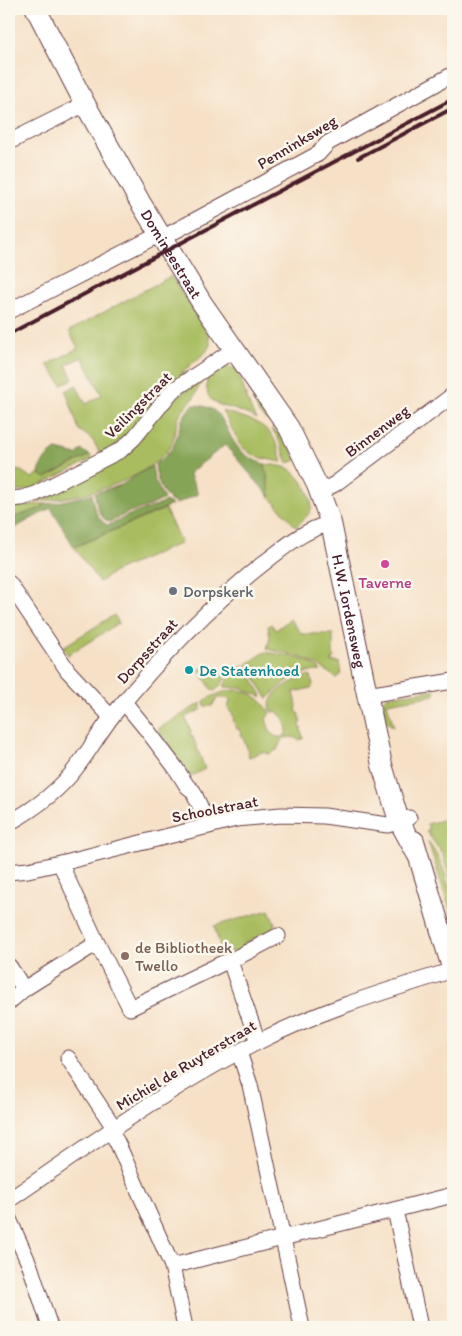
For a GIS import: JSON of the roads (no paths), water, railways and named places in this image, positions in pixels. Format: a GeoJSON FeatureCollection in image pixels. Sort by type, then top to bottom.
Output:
{"type":"FeatureCollection","features":[{"type":"Feature","properties":{"kind":"main road","name":"Domineestraat"},"geometry":{"type":"LineString","coordinates":[[36,9],[85,104],[161,236],[233,350],[288,428],[320,492]]}},
{"type":"Feature","properties":{"kind":"main road","name":"H.W. Iordensweg"},"geometry":{"type":"LineString","coordinates":[[320,492],[331,523],[366,695],[375,729],[391,762],[404,819],[417,854],[453,970]]}},
{"type":"Feature","properties":{"kind":"street","name":"Penninksweg"},"geometry":{"type":"LineString","coordinates":[[9,311],[161,236],[318,154],[328,143],[450,76]]}},
{"type":"Feature","properties":{"kind":"street"},"geometry":{"type":"LineString","coordinates":[[9,142],[85,104]]}},
{"type":"Feature","properties":{"kind":"street","name":"Veilingstraat"},"geometry":{"type":"LineString","coordinates":[[9,499],[35,494],[121,450],[134,438],[172,391],[233,350]]}},
{"type":"Feature","properties":{"kind":"street","name":"Binnenweg"},"geometry":{"type":"LineString","coordinates":[[320,492],[339,481],[453,395]]}},
{"type":"Feature","properties":{"kind":"street","name":"Dorpsstraat"},"geometry":{"type":"LineString","coordinates":[[9,823],[42,803],[61,786],[75,770],[111,717],[171,648],[230,589],[304,532],[331,523]]}},
{"type":"Feature","properties":{"kind":"street"},"geometry":{"type":"LineString","coordinates":[[9,583],[68,671],[111,717]]}},
{"type":"Feature","properties":{"kind":"street"},"geometry":{"type":"LineString","coordinates":[[366,695],[453,681]]}},
{"type":"Feature","properties":{"kind":"street"},"geometry":{"type":"LineString","coordinates":[[124,702],[164,752],[187,786],[193,791],[209,826]]}},
{"type":"Feature","properties":{"kind":"street","name":"Schoolstraat"},"geometry":{"type":"LineString","coordinates":[[9,872],[60,863],[236,819],[281,815],[324,816],[388,825],[404,819]]}},
{"type":"Feature","properties":{"kind":"street"},"geometry":{"type":"LineString","coordinates":[[60,863],[130,1008],[278,936]]}},
{"type":"Feature","properties":{"kind":"street"},"geometry":{"type":"LineString","coordinates":[[9,1002],[24,989],[97,943]]}},
{"type":"Feature","properties":{"kind":"street"},"geometry":{"type":"LineString","coordinates":[[230,961],[258,1042]]}},
{"type":"Feature","properties":{"kind":"street"},"geometry":{"type":"LineString","coordinates":[[9,966],[24,989]]}},
{"type":"Feature","properties":{"kind":"street","name":"Michiel de Ruyterstraat"},"geometry":{"type":"LineString","coordinates":[[9,1200],[174,1090],[258,1042],[346,1004],[453,970]]}},
{"type":"Feature","properties":{"kind":"street"},"geometry":{"type":"LineString","coordinates":[[239,1052],[250,1085],[302,1327]]}},
{"type":"Feature","properties":{"kind":"street"},"geometry":{"type":"LineString","coordinates":[[68,1058],[112,1130],[172,1266],[185,1327]]}},
{"type":"Feature","properties":{"kind":"street"},"geometry":{"type":"LineString","coordinates":[[172,1266],[453,1195]]}},
{"type":"Feature","properties":{"kind":"street"},"geometry":{"type":"LineString","coordinates":[[394,1210],[420,1327]]}},
{"type":"Feature","properties":{"kind":"street"},"geometry":{"type":"LineString","coordinates":[[9,1219],[30,1266],[50,1327]]}},
{"type":"Feature","properties":{"kind":"railway"},"geometry":{"type":"LineString","coordinates":[[9,334],[453,99]]}},
{"type":"Feature","properties":{"kind":"railway"},"geometry":{"type":"LineString","coordinates":[[358,158],[453,108]]}},
{"type":"Feature","properties":{"kind":"place","name":"Taverne"},"geometry":{"type":"Point","coordinates":[385,564]}},
{"type":"Feature","properties":{"kind":"place","name":"Dorpskerk"},"geometry":{"type":"Point","coordinates":[173,591]}},
{"type":"Feature","properties":{"kind":"place","name":"De Statenhoed"},"geometry":{"type":"Point","coordinates":[189,670]}},
{"type":"Feature","properties":{"kind":"place","name":"de Bibliotheek Twello"},"geometry":{"type":"Point","coordinates":[125,956]}}]}
